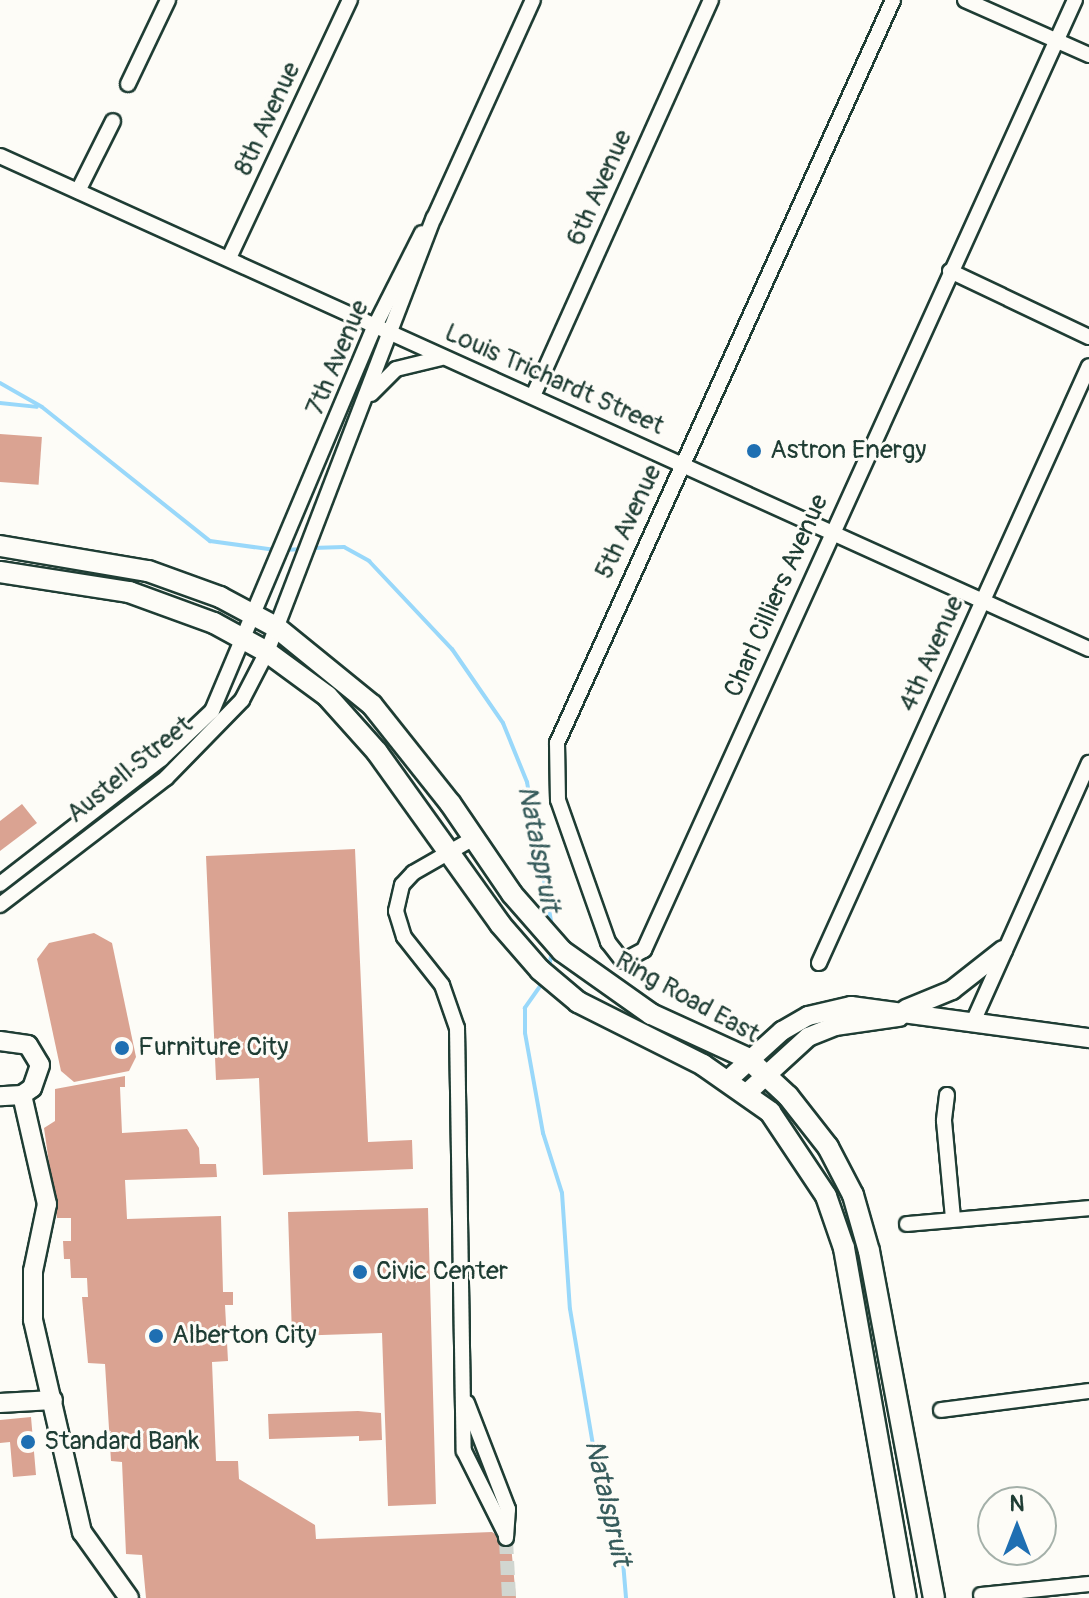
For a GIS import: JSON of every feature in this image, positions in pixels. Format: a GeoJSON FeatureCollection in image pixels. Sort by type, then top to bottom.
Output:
{"type":"FeatureCollection","features":[{"type":"Feature","properties":{"kind":"main road","name":"Ring Road East"},"geometry":{"type":"LineString","coordinates":[[0,546],[148,571],[255,614],[276,627],[372,705],[474,838],[512,894],[585,970],[651,1014],[747,1058],[766,1076],[828,1147],[853,1195],[869,1251],[934,1598]]}},
{"type":"Feature","properties":{"kind":"main road","name":"Ring Road East"},"geometry":{"type":"LineString","coordinates":[[0,572],[129,592],[246,639],[267,652],[327,696],[452,851],[500,924],[540,970],[578,1002],[729,1079],[748,1092],[806,1160],[826,1196],[844,1248],[906,1598]]}},
{"type":"Feature","properties":{"kind":"main road"},"geometry":{"type":"LineString","coordinates":[[900,1011],[952,990],[1003,950]]}},
{"type":"Feature","properties":{"kind":"main road"},"geometry":{"type":"LineString","coordinates":[[729,1079],[747,1058],[782,1031],[831,1009],[874,1006],[1089,1038]]}},
{"type":"Feature","properties":{"kind":"main road"},"geometry":{"type":"LineString","coordinates":[[748,1092],[808,1037],[835,1026],[926,1015]]}},
{"type":"Feature","properties":{"kind":"main road"},"geometry":{"type":"LineString","coordinates":[[0,1096],[22,1095],[32,1088],[40,1065],[28,1045],[1,1039]]}},
{"type":"Feature","properties":{"kind":"main road"},"geometry":{"type":"LineString","coordinates":[[22,1095],[47,1204],[30,1304],[82,1532],[129,1598]]}},
{"type":"Feature","properties":{"kind":"main road"},"geometry":{"type":"LineString","coordinates":[[0,1403],[53,1400]]}},
{"type":"Feature","properties":{"kind":"street"},"geometry":{"type":"LineString","coordinates":[[128,84],[168,0]]}},
{"type":"Feature","properties":{"kind":"street","name":"8th Avenue"},"geometry":{"type":"LineString","coordinates":[[229,258],[350,0]]}},
{"type":"Feature","properties":{"kind":"street","name":"7th Avenue"},"geometry":{"type":"LineString","coordinates":[[291,577],[434,218],[533,0]]}},
{"type":"Feature","properties":{"kind":"street","name":"6th Avenue"},"geometry":{"type":"LineString","coordinates":[[533,396],[711,0]]}},
{"type":"Feature","properties":{"kind":"street","name":"5th Avenue"},"geometry":{"type":"LineString","coordinates":[[644,950],[623,961],[612,952],[568,835],[554,760],[571,706],[893,0]]}},
{"type":"Feature","properties":{"kind":"street"},"geometry":{"type":"LineString","coordinates":[[965,0],[1089,55]]}},
{"type":"Feature","properties":{"kind":"street","name":"Charl Cilliers Avenue"},"geometry":{"type":"LineString","coordinates":[[644,950],[1075,0]]}},
{"type":"Feature","properties":{"kind":"street"},"geometry":{"type":"LineString","coordinates":[[78,191],[113,121]]}},
{"type":"Feature","properties":{"kind":"street","name":"Louis Trichardt Street"},"geometry":{"type":"LineString","coordinates":[[0,156],[1089,649]]}},
{"type":"Feature","properties":{"kind":"street","name":"7th Avenue"},"geometry":{"type":"LineString","coordinates":[[0,884],[187,737],[220,697],[375,326],[434,218]]}},
{"type":"Feature","properties":{"kind":"street"},"geometry":{"type":"LineString","coordinates":[[950,271],[1089,337]]}},
{"type":"Feature","properties":{"kind":"street"},"geometry":{"type":"LineString","coordinates":[[362,405],[396,369],[446,357]]}},
{"type":"Feature","properties":{"kind":"street","name":"4th Avenue"},"geometry":{"type":"LineString","coordinates":[[819,963],[1089,366]]}},
{"type":"Feature","properties":{"kind":"street","name":"Austell Street"},"geometry":{"type":"LineString","coordinates":[[0,905],[200,747],[242,700],[267,652],[291,577]]}},
{"type":"Feature","properties":{"kind":"street"},"geometry":{"type":"LineString","coordinates":[[973,1022],[1089,763]]}},
{"type":"Feature","properties":{"kind":"street"},"geometry":{"type":"LineString","coordinates":[[467,1403],[508,1509],[506,1538],[473,1477],[464,1451],[467,1403],[457,1028],[442,985],[404,937],[396,911],[402,885],[427,863],[474,838]]}},
{"type":"Feature","properties":{"kind":"street"},"geometry":{"type":"LineString","coordinates":[[947,1095],[944,1121],[953,1218]]}},
{"type":"Feature","properties":{"kind":"street"},"geometry":{"type":"LineString","coordinates":[[907,1224],[1089,1208]]}},
{"type":"Feature","properties":{"kind":"street"},"geometry":{"type":"LineString","coordinates":[[941,1410],[1089,1391]]}},
{"type":"Feature","properties":{"kind":"street"},"geometry":{"type":"LineString","coordinates":[[473,1477],[483,1444]]}},
{"type":"Feature","properties":{"kind":"street"},"geometry":{"type":"LineString","coordinates":[[981,1595],[1089,1584]]}},
{"type":"Feature","properties":{"kind":"building"},"geometry":{"type":"Polygon","coordinates":[[[0,434],[42,437],[39,485],[0,482],[0,434]]]}},
{"type":"Feature","properties":{"kind":"building"},"geometry":{"type":"Polygon","coordinates":[[[22,804],[37,823],[0,851],[0,821],[22,804]]]}},
{"type":"Feature","properties":{"kind":"building"},"geometry":{"type":"Polygon","coordinates":[[[355,849],[368,1142],[412,1140],[413,1169],[263,1175],[259,1078],[216,1080],[206,856],[355,849]]]}},
{"type":"Feature","properties":{"kind":"building"},"geometry":{"type":"Polygon","coordinates":[[[94,933],[112,943],[136,1057],[129,1071],[74,1082],[61,1071],[37,959],[49,943],[94,933]]]}},
{"type":"Feature","properties":{"kind":"building","name":"Alberton City"},"geometry":{"type":"Polygon","coordinates":[[[125,1076],[125,1087],[120,1087],[122,1133],[187,1129],[199,1148],[200,1164],[216,1164],[217,1177],[125,1180],[127,1219],[221,1216],[223,1292],[233,1292],[233,1305],[225,1305],[228,1361],[212,1362],[216,1461],[238,1461],[239,1479],[315,1525],[316,1539],[492,1532],[511,1545],[516,1598],[146,1598],[142,1555],[126,1554],[122,1462],[111,1461],[105,1364],[88,1363],[82,1297],[88,1297],[87,1278],[71,1278],[70,1259],[64,1259],[63,1241],[71,1241],[71,1218],[57,1218],[44,1128],[55,1121],[55,1089],[125,1076]]]}},
{"type":"Feature","properties":{"kind":"building","name":"Civic Center"},"geometry":{"type":"Polygon","coordinates":[[[428,1208],[436,1504],[388,1506],[382,1333],[292,1336],[288,1212],[428,1208]]]}},
{"type":"Feature","properties":{"kind":"building"},"geometry":{"type":"Polygon","coordinates":[[[381,1413],[382,1440],[359,1441],[359,1436],[269,1439],[268,1414],[381,1413]]]}},
{"type":"Feature","properties":{"kind":"building"},"geometry":{"type":"Polygon","coordinates":[[[31,1417],[36,1475],[13,1477],[10,1442],[0,1443],[0,1420],[31,1417]]]}},
{"type":"Feature","properties":{"kind":"waterway","name":"Natalspruit"},"geometry":{"type":"LineString","coordinates":[[0,383],[42,407],[210,541],[275,550]]}},
{"type":"Feature","properties":{"kind":"waterway"},"geometry":{"type":"LineString","coordinates":[[0,403],[37,407]]}},
{"type":"Feature","properties":{"kind":"waterway","name":"Natalspruit"},"geometry":{"type":"LineString","coordinates":[[312,548],[344,547],[369,561],[452,649],[503,723],[527,782],[552,927]]}},
{"type":"Feature","properties":{"kind":"waterway","name":"Natalspruit"},"geometry":{"type":"LineString","coordinates":[[284,550],[303,549]]}},
{"type":"Feature","properties":{"kind":"waterway","name":"Natalspruit"},"geometry":{"type":"LineString","coordinates":[[548,970],[552,952]]}},
{"type":"Feature","properties":{"kind":"waterway","name":"Natalspruit"},"geometry":{"type":"LineString","coordinates":[[543,982],[525,1008],[525,1033],[543,1133],[562,1193],[570,1309],[594,1451],[622,1550],[626,1598]]}},
{"type":"Feature","properties":{"kind":"tunnel"},"geometry":{"type":"LineString","coordinates":[[506,1540],[509,1598]]}},
{"type":"Feature","properties":{"kind":"place","name":"Astron Energy"},"geometry":{"type":"Point","coordinates":[754,451]}},
{"type":"Feature","properties":{"kind":"place","name":"Furniture City"},"geometry":{"type":"Point","coordinates":[122,1048]}},
{"type":"Feature","properties":{"kind":"place","name":"Civic Center"},"geometry":{"type":"Point","coordinates":[360,1272]}},
{"type":"Feature","properties":{"kind":"place","name":"Alberton City"},"geometry":{"type":"Point","coordinates":[156,1336]}},
{"type":"Feature","properties":{"kind":"place","name":"Standard Bank"},"geometry":{"type":"Point","coordinates":[28,1442]}}]}
